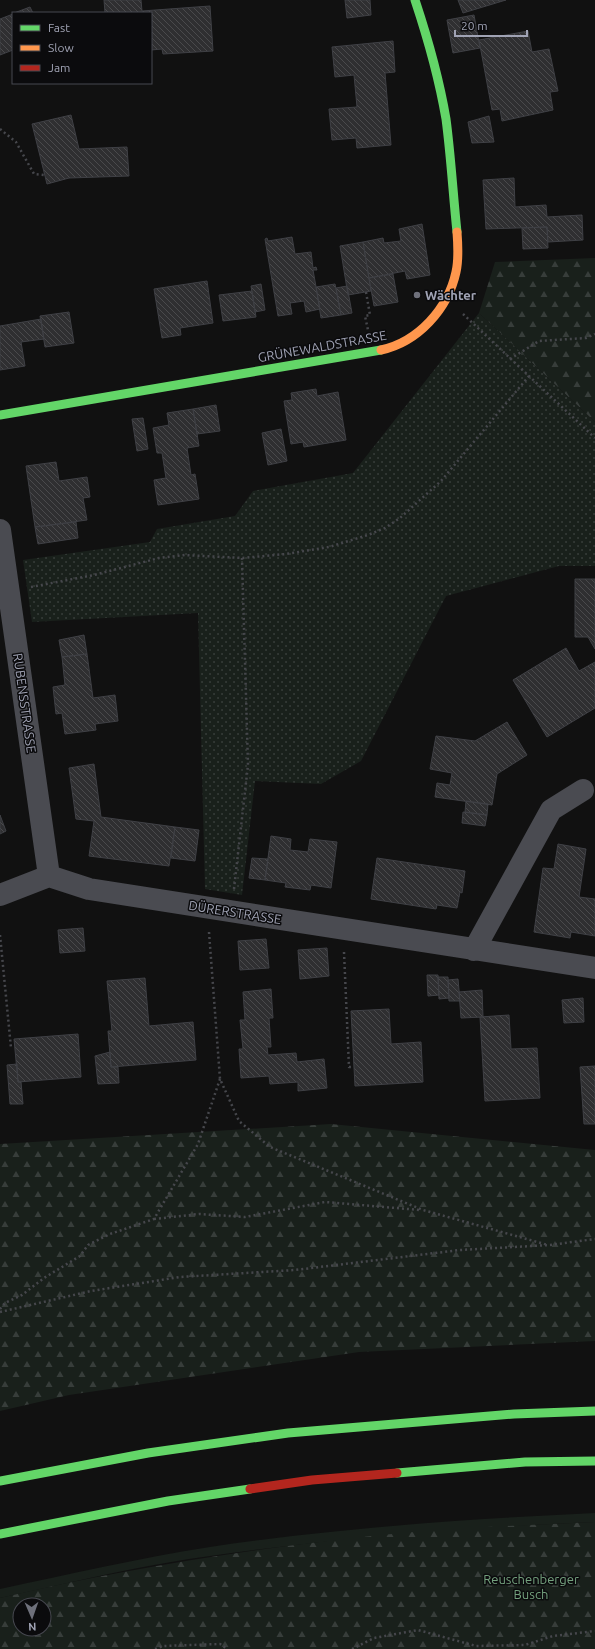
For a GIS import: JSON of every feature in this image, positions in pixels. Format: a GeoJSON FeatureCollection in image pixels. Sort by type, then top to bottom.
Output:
{"type":"FeatureCollection","features":[{"type":"Feature","properties":{"kind":"main road","name":"GRÜNEWALDSTRASSE"},"geometry":{"type":"LineString","coordinates":[[0,415],[371,352],[400,345],[415,336],[429,323],[446,299],[454,279],[458,259],[453,183],[445,118],[434,62],[415,0]]}},
{"type":"Feature","properties":{"kind":"main road"},"geometry":{"type":"LineString","coordinates":[[0,1481],[148,1453],[288,1433],[514,1414],[595,1411]]}},
{"type":"Feature","properties":{"kind":"main road"},"geometry":{"type":"LineString","coordinates":[[0,1534],[168,1501],[312,1480],[525,1462],[595,1461]]}},
{"type":"Feature","properties":{"kind":"street","name":"RUBENSSTRASSE"},"geometry":{"type":"LineString","coordinates":[[0,530],[49,876]]}},
{"type":"Feature","properties":{"kind":"street"},"geometry":{"type":"LineString","coordinates":[[474,950],[551,810],[583,790]]}},
{"type":"Feature","properties":{"kind":"street","name":"DÜRERSTRASSE"},"geometry":{"type":"LineString","coordinates":[[49,876],[88,889],[595,968]]}},
{"type":"Feature","properties":{"kind":"street"},"geometry":{"type":"LineString","coordinates":[[0,895],[49,876]]}},
{"type":"Feature","properties":{"kind":"path"},"geometry":{"type":"LineString","coordinates":[[0,129],[16,142],[34,174],[44,175]]}},
{"type":"Feature","properties":{"kind":"path"},"geometry":{"type":"LineString","coordinates":[[366,292],[370,315],[365,316],[371,352]]}},
{"type":"Feature","properties":{"kind":"path"},"geometry":{"type":"LineString","coordinates":[[446,299],[595,438]]}},
{"type":"Feature","properties":{"kind":"path"},"geometry":{"type":"LineString","coordinates":[[510,359],[538,341],[586,338],[595,334]]}},
{"type":"Feature","properties":{"kind":"path"},"geometry":{"type":"LineString","coordinates":[[9,592],[94,574],[159,558],[185,554],[242,558],[286,554],[329,547],[368,535],[400,518],[441,481],[529,376]]}},
{"type":"Feature","properties":{"kind":"path"},"geometry":{"type":"LineString","coordinates":[[232,912],[248,765],[242,558]]}},
{"type":"Feature","properties":{"kind":"path"},"geometry":{"type":"LineString","coordinates":[[207,908],[220,1079],[239,1120],[270,1147],[423,1210],[550,1245]]}},
{"type":"Feature","properties":{"kind":"path"},"geometry":{"type":"LineString","coordinates":[[343,929],[349,1067],[354,1067]]}},
{"type":"Feature","properties":{"kind":"path"},"geometry":{"type":"LineString","coordinates":[[0,935],[10,1048]]}},
{"type":"Feature","properties":{"kind":"path"},"geometry":{"type":"LineString","coordinates":[[154,1219],[198,1144],[220,1079]]}},
{"type":"Feature","properties":{"kind":"path"},"geometry":{"type":"LineString","coordinates":[[0,1308],[5,1303],[22,1295],[44,1278],[80,1256],[88,1245],[110,1234],[154,1219],[199,1214],[245,1217],[325,1202],[423,1210]]}},
{"type":"Feature","properties":{"kind":"path"},"geometry":{"type":"LineString","coordinates":[[0,1312],[92,1291],[180,1277],[295,1270],[460,1250],[550,1245],[595,1239]]}},
{"type":"Feature","properties":{"kind":"path"},"geometry":{"type":"LineString","coordinates":[[352,1649],[374,1638],[418,1630],[476,1646],[526,1645],[553,1636],[595,1631]]}},
{"type":"Feature","properties":{"kind":"path"},"geometry":{"type":"LineString","coordinates":[[155,1649],[163,1646],[220,1644],[227,1649]]}},
{"type":"Feature","properties":{"kind":"green space"},"geometry":{"type":"Polygon","coordinates":[[[595,258],[595,422],[479,313],[495,262],[595,258]]]}},
{"type":"Feature","properties":{"kind":"green space"},"geometry":{"type":"Polygon","coordinates":[[[479,313],[595,422],[595,566],[559,566],[446,596],[361,761],[321,784],[255,781],[242,895],[205,889],[198,613],[32,622],[23,560],[150,542],[157,529],[235,516],[253,491],[353,473],[479,313]]]}},
{"type":"Feature","properties":{"kind":"green space"},"geometry":{"type":"Polygon","coordinates":[[[331,1124],[595,1150],[595,1341],[359,1352],[69,1395],[0,1411],[0,1144],[331,1124]]]}},
{"type":"Feature","properties":{"kind":"green space"},"geometry":{"type":"Polygon","coordinates":[[[595,1513],[595,1522],[392,1535],[189,1559],[118,1572],[0,1598],[0,1589],[131,1561],[184,1551],[258,1540],[402,1525],[595,1513]]]}},
{"type":"Feature","properties":{"kind":"green space","name":"Reuschenberger Busch"},"geometry":{"type":"Polygon","coordinates":[[[595,1522],[595,1649],[0,1649],[0,1598],[150,1567],[251,1551],[351,1538],[474,1528],[595,1522]]]}},
{"type":"Feature","properties":{"kind":"building"},"geometry":{"type":"Polygon","coordinates":[[[104,0],[141,0],[142,11],[210,6],[213,51],[163,54],[162,49],[152,50],[152,12],[105,12],[104,0]]]}},
{"type":"Feature","properties":{"kind":"building"},"geometry":{"type":"Polygon","coordinates":[[[345,0],[370,0],[371,15],[347,18],[345,0]]]}},
{"type":"Feature","properties":{"kind":"building"},"geometry":{"type":"Polygon","coordinates":[[[458,0],[506,0],[463,13],[458,0]]]}},
{"type":"Feature","properties":{"kind":"building"},"geometry":{"type":"Polygon","coordinates":[[[30,7],[32,12],[17,12],[30,7]]]}},
{"type":"Feature","properties":{"kind":"building"},"geometry":{"type":"Polygon","coordinates":[[[12,14],[12,50],[0,55],[0,19],[12,14]]]}},
{"type":"Feature","properties":{"kind":"building"},"geometry":{"type":"Polygon","coordinates":[[[474,15],[480,48],[453,53],[447,20],[474,15]]]}},
{"type":"Feature","properties":{"kind":"building"},"geometry":{"type":"Polygon","coordinates":[[[528,31],[532,52],[549,49],[558,91],[550,92],[553,110],[502,121],[500,109],[492,110],[479,40],[528,31]]]}},
{"type":"Feature","properties":{"kind":"building"},"geometry":{"type":"Polygon","coordinates":[[[393,41],[395,72],[385,73],[391,145],[357,148],[356,138],[332,140],[329,109],[357,107],[354,75],[335,77],[332,47],[393,41]]]}},
{"type":"Feature","properties":{"kind":"building"},"geometry":{"type":"Polygon","coordinates":[[[71,115],[79,149],[127,147],[129,176],[69,178],[47,184],[32,124],[71,115]]]}},
{"type":"Feature","properties":{"kind":"building"},"geometry":{"type":"Polygon","coordinates":[[[489,116],[494,142],[472,143],[468,122],[489,116]]]}},
{"type":"Feature","properties":{"kind":"building"},"geometry":{"type":"Polygon","coordinates":[[[514,178],[515,207],[546,205],[547,217],[582,215],[583,240],[548,242],[547,227],[486,229],[483,180],[514,178]]]}},
{"type":"Feature","properties":{"kind":"building"},"geometry":{"type":"Polygon","coordinates":[[[422,224],[430,275],[407,279],[405,271],[369,278],[363,242],[383,238],[384,243],[401,241],[399,229],[422,224]]]}},
{"type":"Feature","properties":{"kind":"building"},"geometry":{"type":"Polygon","coordinates":[[[547,227],[548,248],[523,249],[522,228],[547,227]]]}},
{"type":"Feature","properties":{"kind":"building"},"geometry":{"type":"Polygon","coordinates":[[[292,237],[295,254],[311,252],[313,268],[316,267],[317,270],[313,270],[320,309],[306,312],[304,301],[290,303],[292,314],[278,316],[265,239],[267,238],[268,241],[292,237]]]}},
{"type":"Feature","properties":{"kind":"building"},"geometry":{"type":"Polygon","coordinates":[[[363,242],[371,291],[348,295],[340,246],[363,242]]]}},
{"type":"Feature","properties":{"kind":"building"},"geometry":{"type":"Polygon","coordinates":[[[393,274],[398,302],[374,306],[369,278],[393,274]]]}},
{"type":"Feature","properties":{"kind":"building"},"geometry":{"type":"Polygon","coordinates":[[[207,281],[213,323],[180,328],[181,335],[162,338],[154,289],[207,281]]]}},
{"type":"Feature","properties":{"kind":"building"},"geometry":{"type":"Polygon","coordinates":[[[261,284],[265,310],[255,312],[251,286],[261,284]]]}},
{"type":"Feature","properties":{"kind":"building"},"geometry":{"type":"Polygon","coordinates":[[[335,284],[341,315],[321,318],[316,287],[335,284]]]}},
{"type":"Feature","properties":{"kind":"building"},"geometry":{"type":"Polygon","coordinates":[[[347,286],[352,313],[341,315],[336,288],[347,286]]]}},
{"type":"Feature","properties":{"kind":"building"},"geometry":{"type":"Polygon","coordinates":[[[252,291],[256,317],[223,321],[219,295],[252,291]]]}},
{"type":"Feature","properties":{"kind":"building"},"geometry":{"type":"Polygon","coordinates":[[[69,312],[74,343],[45,347],[40,316],[69,312]]]}},
{"type":"Feature","properties":{"kind":"building"},"geometry":{"type":"Polygon","coordinates":[[[41,319],[44,339],[21,342],[25,366],[0,370],[0,326],[41,319]]]}},
{"type":"Feature","properties":{"kind":"building"},"geometry":{"type":"Polygon","coordinates":[[[316,389],[317,396],[338,392],[346,440],[304,447],[303,442],[291,444],[284,401],[292,400],[291,393],[316,389]]]}},
{"type":"Feature","properties":{"kind":"building"},"geometry":{"type":"Polygon","coordinates":[[[216,405],[220,431],[197,434],[193,409],[216,405]]]}},
{"type":"Feature","properties":{"kind":"building"},"geometry":{"type":"Polygon","coordinates":[[[193,409],[199,446],[187,448],[191,475],[195,474],[199,499],[158,505],[154,480],[166,478],[162,453],[157,453],[153,428],[169,425],[167,413],[193,409]]]}},
{"type":"Feature","properties":{"kind":"building"},"geometry":{"type":"Polygon","coordinates":[[[143,418],[148,449],[137,451],[132,419],[143,418]]]}},
{"type":"Feature","properties":{"kind":"building"},"geometry":{"type":"Polygon","coordinates":[[[281,429],[287,461],[268,465],[262,433],[281,429]]]}},
{"type":"Feature","properties":{"kind":"building"},"geometry":{"type":"Polygon","coordinates":[[[56,462],[59,481],[87,477],[90,497],[83,498],[87,520],[35,527],[26,466],[56,462]]]}},
{"type":"Feature","properties":{"kind":"building"},"geometry":{"type":"Polygon","coordinates":[[[76,522],[78,538],[38,544],[35,527],[76,522]]]}},
{"type":"Feature","properties":{"kind":"building"},"geometry":{"type":"Polygon","coordinates":[[[575,579],[595,579],[595,649],[588,637],[575,637],[575,579]]]}},
{"type":"Feature","properties":{"kind":"building"},"geometry":{"type":"Polygon","coordinates":[[[84,635],[87,654],[62,657],[59,640],[84,635]]]}},
{"type":"Feature","properties":{"kind":"building"},"geometry":{"type":"Polygon","coordinates":[[[566,648],[579,671],[595,662],[595,708],[547,737],[513,680],[566,648]]]}},
{"type":"Feature","properties":{"kind":"building"},"geometry":{"type":"Polygon","coordinates":[[[87,654],[93,698],[115,695],[118,721],[95,724],[96,730],[65,734],[62,713],[56,714],[53,687],[65,685],[62,657],[87,654]]]}},
{"type":"Feature","properties":{"kind":"building"},"geometry":{"type":"Polygon","coordinates":[[[507,722],[527,755],[497,774],[492,805],[435,797],[437,783],[450,785],[452,773],[430,769],[436,736],[475,741],[507,722]]]}},
{"type":"Feature","properties":{"kind":"building"},"geometry":{"type":"Polygon","coordinates":[[[94,764],[101,817],[175,827],[169,866],[89,856],[94,821],[76,819],[69,768],[94,764]]]}},
{"type":"Feature","properties":{"kind":"building"},"geometry":{"type":"Polygon","coordinates":[[[466,801],[488,804],[487,815],[465,812],[466,801]]]}},
{"type":"Feature","properties":{"kind":"building"},"geometry":{"type":"Polygon","coordinates":[[[463,812],[487,815],[485,826],[462,823],[463,812]]]}},
{"type":"Feature","properties":{"kind":"building"},"geometry":{"type":"Polygon","coordinates":[[[0,815],[6,831],[0,834],[0,815]]]}},
{"type":"Feature","properties":{"kind":"building"},"geometry":{"type":"Polygon","coordinates":[[[175,827],[199,830],[195,861],[171,858],[175,827]]]}},
{"type":"Feature","properties":{"kind":"building"},"geometry":{"type":"Polygon","coordinates":[[[271,836],[291,839],[290,850],[308,852],[310,839],[337,842],[331,888],[311,885],[310,890],[285,887],[286,883],[265,880],[271,836]]]}},
{"type":"Feature","properties":{"kind":"building"},"geometry":{"type":"Polygon","coordinates":[[[558,844],[586,849],[579,897],[595,899],[595,936],[571,932],[570,938],[534,932],[543,868],[554,869],[558,844]]]}},
{"type":"Feature","properties":{"kind":"building"},"geometry":{"type":"Polygon","coordinates":[[[252,858],[268,859],[265,880],[249,878],[252,858]]]}},
{"type":"Feature","properties":{"kind":"building"},"geometry":{"type":"Polygon","coordinates":[[[377,858],[465,871],[462,893],[460,892],[457,908],[437,905],[436,909],[371,899],[377,858]]]}},
{"type":"Feature","properties":{"kind":"building"},"geometry":{"type":"Polygon","coordinates":[[[83,928],[85,951],[60,953],[58,930],[83,928]]]}},
{"type":"Feature","properties":{"kind":"building"},"geometry":{"type":"Polygon","coordinates":[[[266,939],[269,968],[240,970],[238,941],[266,939]]]}},
{"type":"Feature","properties":{"kind":"building"},"geometry":{"type":"Polygon","coordinates":[[[327,948],[329,976],[300,979],[298,950],[327,948]]]}},
{"type":"Feature","properties":{"kind":"building"},"geometry":{"type":"Polygon","coordinates":[[[427,975],[438,975],[439,995],[428,996],[427,975]]]}},
{"type":"Feature","properties":{"kind":"building"},"geometry":{"type":"Polygon","coordinates":[[[438,977],[448,977],[449,998],[439,999],[438,977]]]}},
{"type":"Feature","properties":{"kind":"building"},"geometry":{"type":"Polygon","coordinates":[[[145,978],[149,1026],[193,1022],[196,1060],[111,1067],[108,1031],[112,1031],[107,981],[145,978]]]}},
{"type":"Feature","properties":{"kind":"building"},"geometry":{"type":"Polygon","coordinates":[[[458,979],[460,1001],[449,1001],[448,980],[458,979]]]}},
{"type":"Feature","properties":{"kind":"building"},"geometry":{"type":"Polygon","coordinates":[[[271,989],[273,1018],[269,1018],[271,1047],[267,1047],[268,1055],[296,1053],[297,1062],[324,1059],[327,1088],[298,1091],[298,1082],[270,1084],[269,1076],[241,1078],[239,1049],[243,1049],[240,1020],[245,1020],[243,992],[271,989]]]}},
{"type":"Feature","properties":{"kind":"building"},"geometry":{"type":"Polygon","coordinates":[[[482,990],[483,1017],[461,1018],[459,992],[482,990]]]}},
{"type":"Feature","properties":{"kind":"building"},"geometry":{"type":"Polygon","coordinates":[[[583,998],[584,1022],[564,1023],[562,1000],[583,998]]]}},
{"type":"Feature","properties":{"kind":"building"},"geometry":{"type":"Polygon","coordinates":[[[389,1009],[391,1044],[421,1042],[423,1082],[355,1086],[351,1011],[389,1009]]]}},
{"type":"Feature","properties":{"kind":"building"},"geometry":{"type":"Polygon","coordinates":[[[509,1015],[511,1049],[537,1048],[540,1098],[485,1101],[480,1017],[509,1015]]]}},
{"type":"Feature","properties":{"kind":"building"},"geometry":{"type":"Polygon","coordinates":[[[78,1034],[81,1077],[18,1082],[14,1039],[78,1034]]]}},
{"type":"Feature","properties":{"kind":"building"},"geometry":{"type":"Polygon","coordinates":[[[110,1052],[111,1067],[118,1067],[119,1083],[98,1084],[95,1056],[110,1052]]]}},
{"type":"Feature","properties":{"kind":"building"},"geometry":{"type":"Polygon","coordinates":[[[17,1064],[18,1082],[21,1082],[23,1104],[10,1104],[7,1065],[17,1064]]]}},
{"type":"Feature","properties":{"kind":"building"},"geometry":{"type":"Polygon","coordinates":[[[595,1066],[595,1124],[584,1124],[580,1067],[595,1066]]]}},
{"type":"Feature","properties":{"kind":"traffic: fast"},"geometry":{"type":"LineString","coordinates":[[415,0],[433,59],[446,119],[457,232]]}},
{"type":"Feature","properties":{"kind":"traffic: fast"},"geometry":{"type":"LineString","coordinates":[[0,415],[381,350]]}},
{"type":"Feature","properties":{"kind":"traffic: fast"},"geometry":{"type":"LineString","coordinates":[[0,1481],[148,1453],[288,1433],[514,1414],[595,1411]]}},
{"type":"Feature","properties":{"kind":"traffic: fast"},"geometry":{"type":"LineString","coordinates":[[397,1473],[525,1462],[595,1461]]}},
{"type":"Feature","properties":{"kind":"traffic: fast"},"geometry":{"type":"LineString","coordinates":[[0,1534],[168,1501],[250,1489]]}},
{"type":"Feature","properties":{"kind":"traffic: slow"},"geometry":{"type":"LineString","coordinates":[[381,350],[395,346],[419,332],[439,311],[452,286],[456,272],[458,257],[457,232]]}},
{"type":"Feature","properties":{"kind":"traffic: jam"},"geometry":{"type":"LineString","coordinates":[[250,1489],[312,1480],[397,1473]]}},
{"type":"Feature","properties":{"kind":"place","name":"Wächter"},"geometry":{"type":"Point","coordinates":[417,295]}}]}
